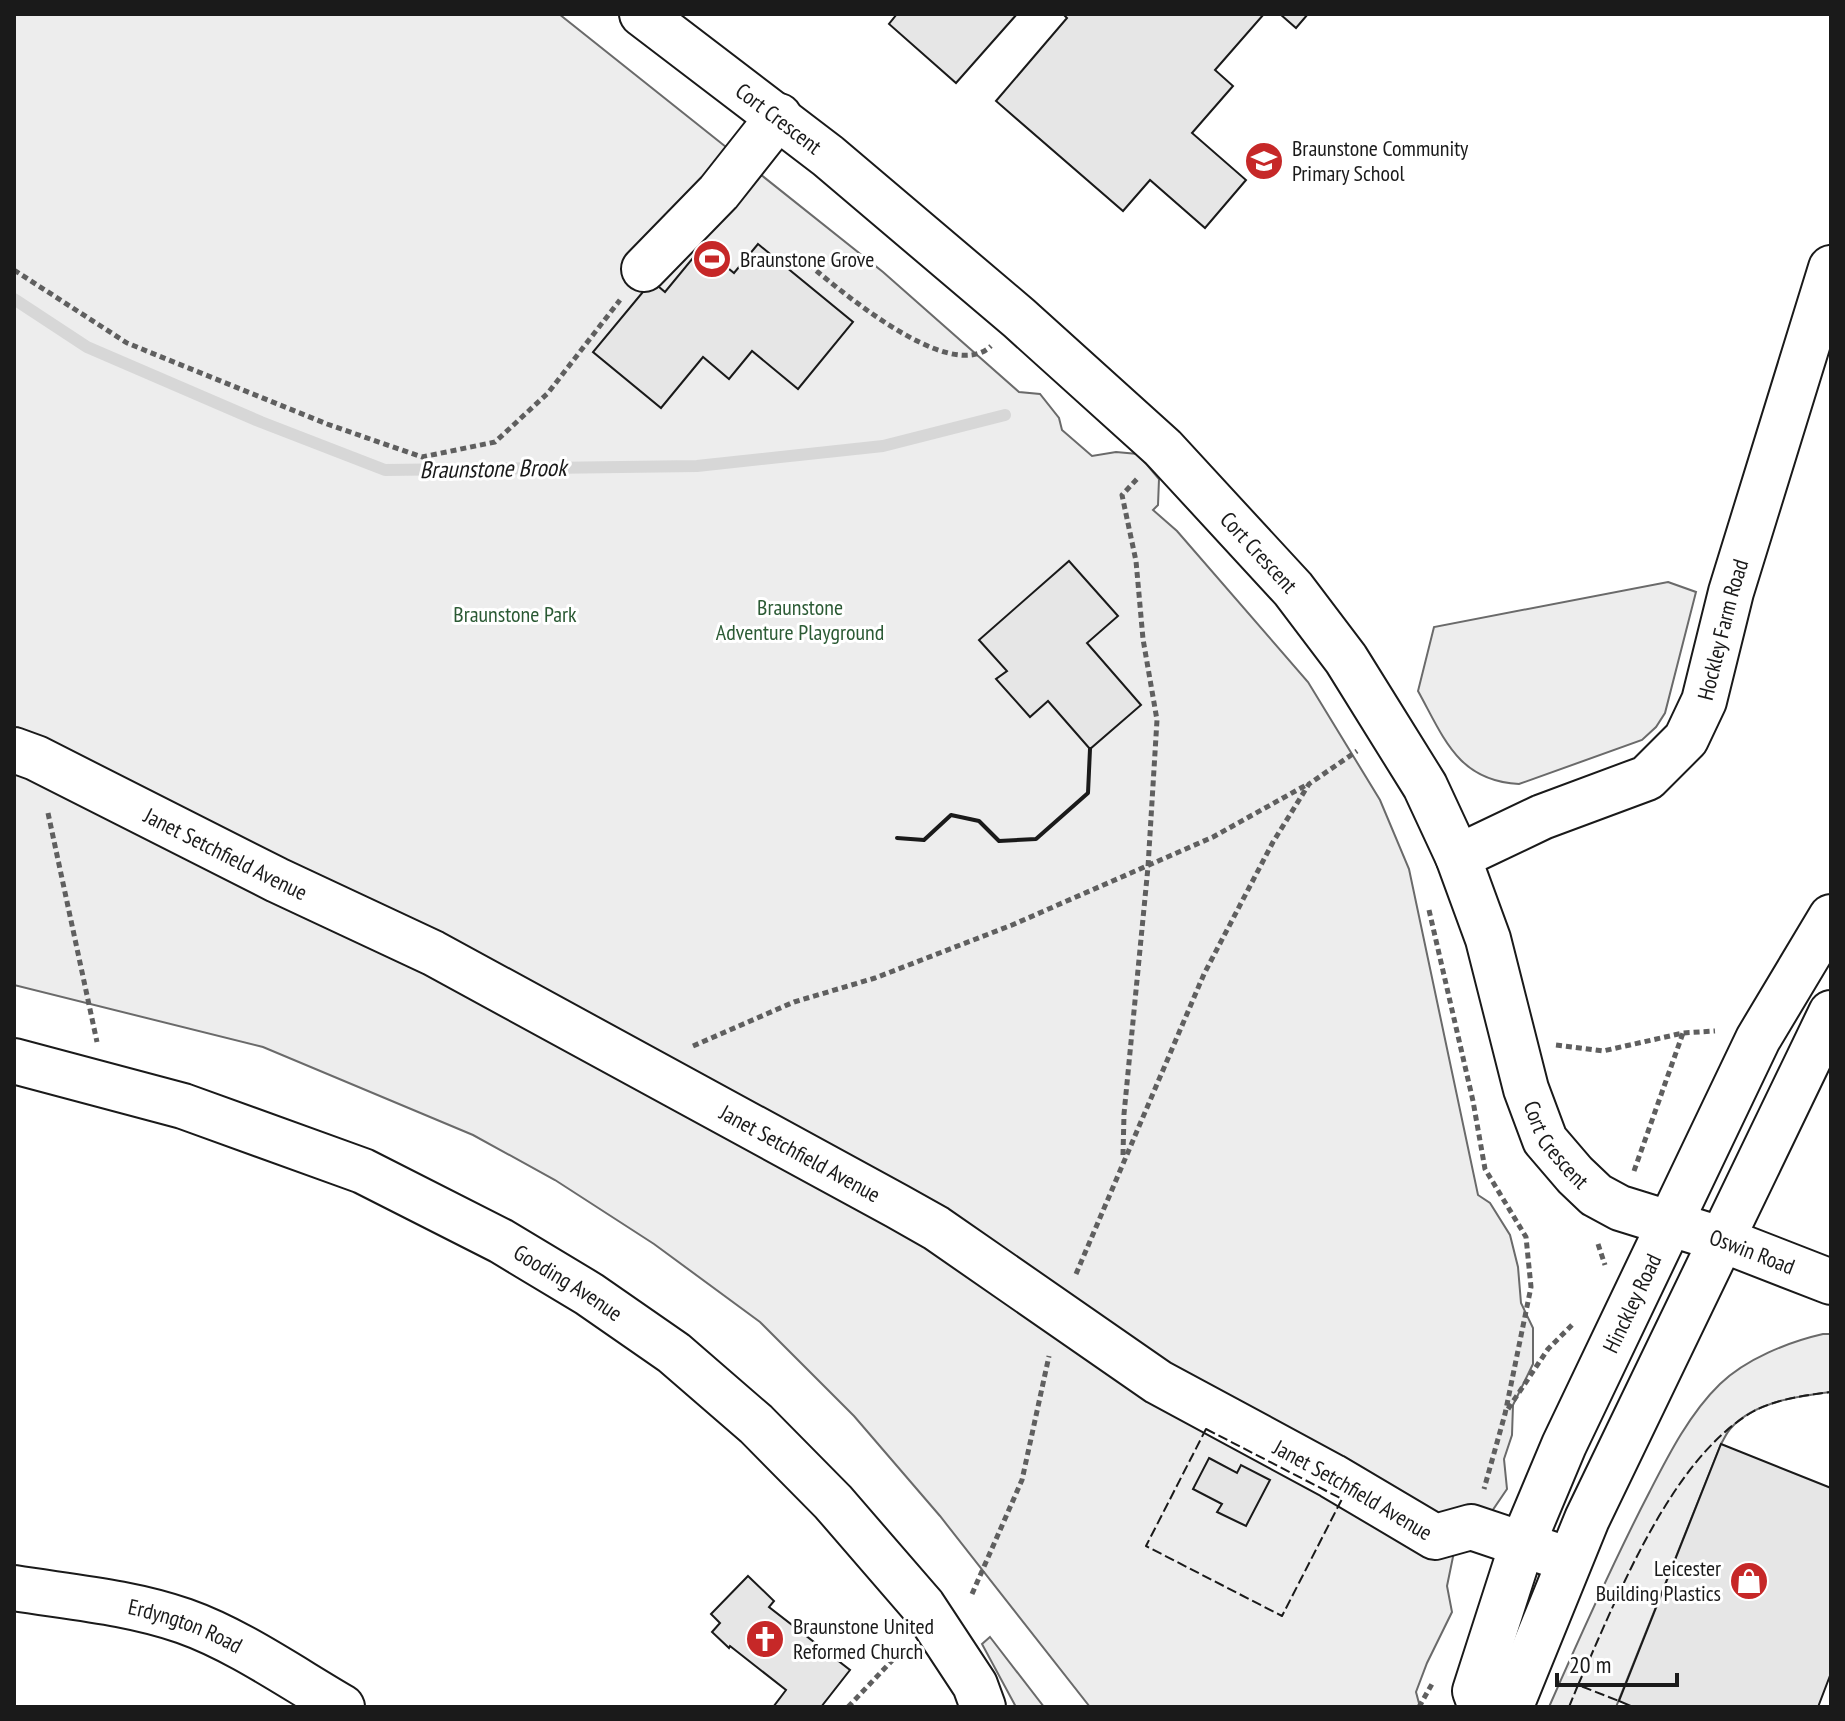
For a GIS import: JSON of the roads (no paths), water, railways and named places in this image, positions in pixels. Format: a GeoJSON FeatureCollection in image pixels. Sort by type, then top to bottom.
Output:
{"type":"FeatureCollection","features":[{"type":"Feature","properties":{"kind":"street","name":"Cort Crescent"},"geometry":{"type":"LineString","coordinates":[[642,14],[779,116],[1019,318],[1163,448],[1293,589],[1346,659],[1392,730],[1425,786],[1458,857],[1488,939],[1526,1089],[1545,1140],[1596,1195],[1620,1208],[1672,1223]]}},
{"type":"Feature","properties":{"kind":"street"},"geometry":{"type":"LineString","coordinates":[[644,269],[719,192],[779,116]]}},
{"type":"Feature","properties":{"kind":"street","name":"Hockley Farm Road"},"geometry":{"type":"LineString","coordinates":[[1458,857],[1542,817],[1647,778],[1686,739],[1704,701],[1736,578],[1831,268]]}},
{"type":"Feature","properties":{"kind":"street","name":"Janet Setchfield Avenue"},"geometry":{"type":"LineString","coordinates":[[25,754],[277,880],[433,953],[936,1228],[1158,1382],[1332,1476],[1435,1537],[1471,1527],[1522,1545]]}},
{"type":"Feature","properties":{"kind":"street","name":"Hinckley Road"},"geometry":{"type":"LineString","coordinates":[[1481,1707],[1475,1691],[1522,1545],[1564,1445],[1758,1039],[1831,917]]}},
{"type":"Feature","properties":{"kind":"street"},"geometry":{"type":"LineString","coordinates":[[1507,1707],[1515,1696],[1569,1560],[1831,1013]]}},
{"type":"Feature","properties":{"kind":"street","name":"Gooding Avenue"},"geometry":{"type":"LineString","coordinates":[[14,1061],[183,1106],[363,1171],[501,1241],[589,1294],[674,1353],[756,1424],[833,1502],[923,1606],[975,1685],[983,1707]]}},
{"type":"Feature","properties":{"kind":"street","name":"Oswin Road"},"geometry":{"type":"LineString","coordinates":[[1672,1223],[1831,1282]]}},
{"type":"Feature","properties":{"kind":"street"},"geometry":{"type":"LineString","coordinates":[[1522,1545],[1569,1560]]}},
{"type":"Feature","properties":{"kind":"street","name":"Erdyngton Road"},"geometry":{"type":"LineString","coordinates":[[14,1588],[129,1607],[185,1622],[251,1653],[342,1707]]}},
{"type":"Feature","properties":{"kind":"waterway","name":"Braunstone Brook"},"geometry":{"type":"LineString","coordinates":[[14,299],[87,347],[261,422],[385,470],[697,466],[883,446],[1005,415]]}},
{"type":"Feature","properties":{"kind":"place","name":"Braunstone Community Primary School"},"geometry":{"type":"Point","coordinates":[1264,161]}},
{"type":"Feature","properties":{"kind":"place","name":"Braunstone Grove"},"geometry":{"type":"Point","coordinates":[712,259]}},
{"type":"Feature","properties":{"kind":"place","name":"Leicester Building Plastics"},"geometry":{"type":"Point","coordinates":[1749,1581]}},
{"type":"Feature","properties":{"kind":"place","name":"Braunstone United Reformed Church"},"geometry":{"type":"Point","coordinates":[765,1639]}},
{"type":"Feature","properties":{"kind":"park label","name":"Braunstone Park"},"geometry":{"type":"Point","coordinates":[515,614]}},
{"type":"Feature","properties":{"kind":"park label","name":"Braunstone Adventure Playground"},"geometry":{"type":"Point","coordinates":[800,620]}}]}
